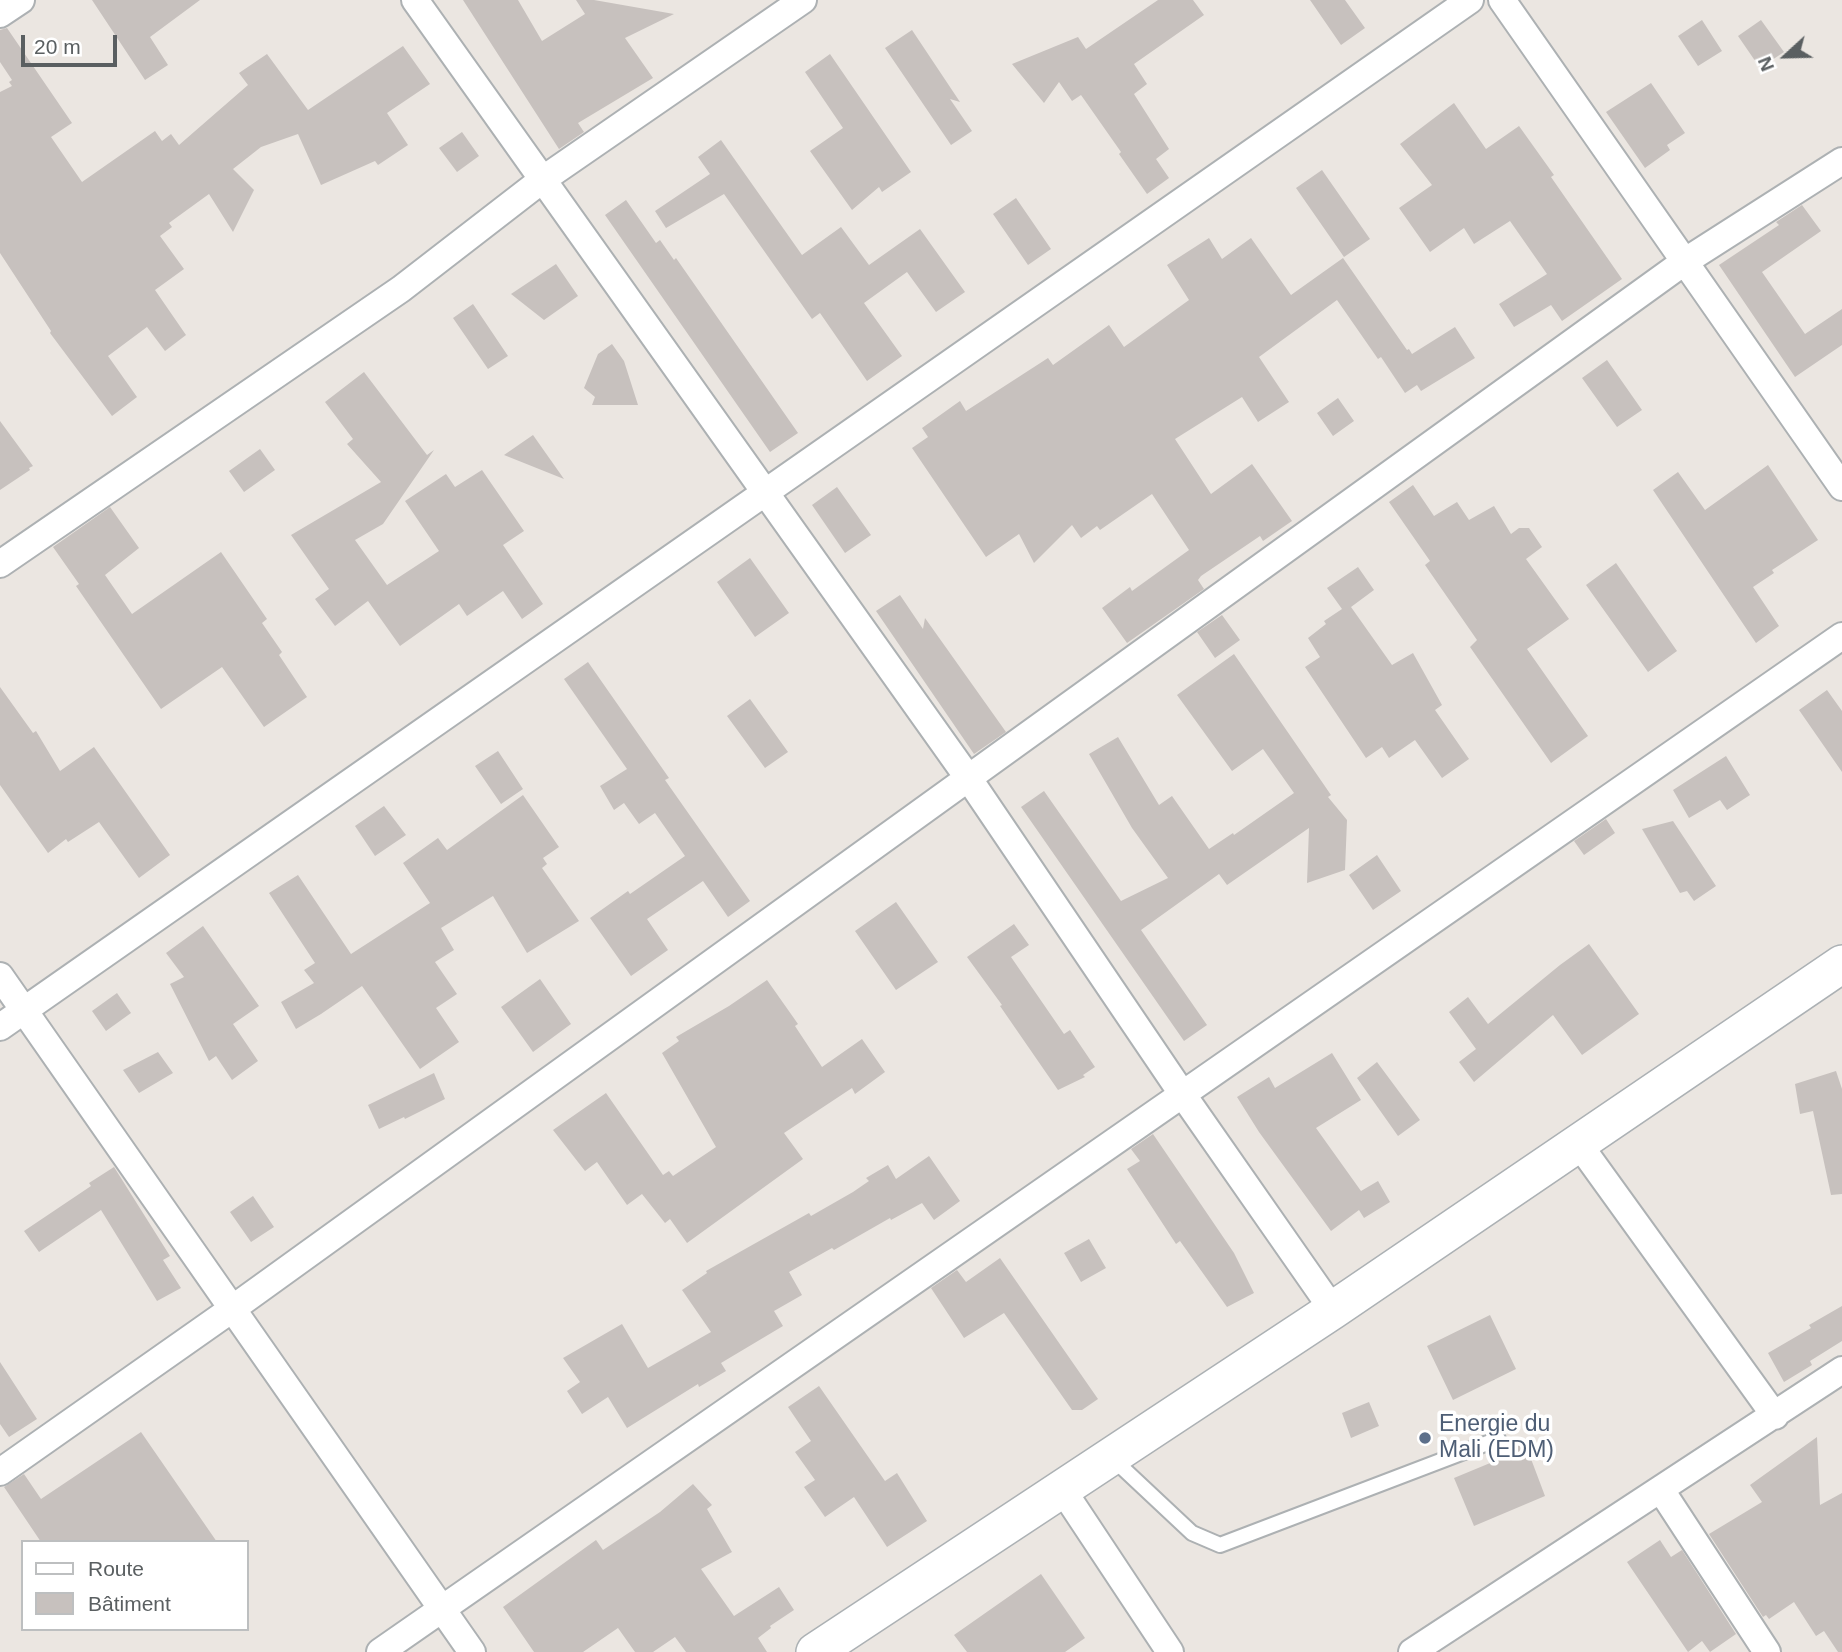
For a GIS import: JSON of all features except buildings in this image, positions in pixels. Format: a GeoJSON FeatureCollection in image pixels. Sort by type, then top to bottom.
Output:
{"type":"FeatureCollection","features":[{"type":"Feature","properties":{"kind":"street"},"geometry":{"type":"LineString","coordinates":[[0,14],[22,0]]}},
{"type":"Feature","properties":{"kind":"street"},"geometry":{"type":"LineString","coordinates":[[415,0],[969,779],[1183,1095],[1333,1310]]}},
{"type":"Feature","properties":{"kind":"street"},"geometry":{"type":"LineString","coordinates":[[0,564],[401,289],[542,180],[803,0]]}},
{"type":"Feature","properties":{"kind":"street"},"geometry":{"type":"LineString","coordinates":[[0,1027],[1470,0]]}},
{"type":"Feature","properties":{"kind":"street"},"geometry":{"type":"LineString","coordinates":[[1502,0],[1842,487]]}},
{"type":"Feature","properties":{"kind":"street"},"geometry":{"type":"LineString","coordinates":[[0,1472],[232,1309],[1684,262],[1841,163]]}},
{"type":"Feature","properties":{"kind":"street"},"geometry":{"type":"LineString","coordinates":[[380,1652],[1842,636]]}},
{"type":"Feature","properties":{"kind":"street"},"geometry":{"type":"LineString","coordinates":[[815,1652],[1333,1310],[1842,964]]}},
{"type":"Feature","properties":{"kind":"street"},"geometry":{"type":"LineString","coordinates":[[0,976],[471,1652]]}},
{"type":"Feature","properties":{"kind":"street"},"geometry":{"type":"LineString","coordinates":[[1578,1143],[1775,1416]]}},
{"type":"Feature","properties":{"kind":"street"},"geometry":{"type":"LineString","coordinates":[[1412,1652],[1842,1370]]}},
{"type":"Feature","properties":{"kind":"street"},"geometry":{"type":"LineString","coordinates":[[1062,1489],[1170,1652]]}},
{"type":"Feature","properties":{"kind":"street"},"geometry":{"type":"LineString","coordinates":[[1661,1490],[1767,1652]]}},
{"type":"Feature","properties":{"kind":"lane"},"geometry":{"type":"LineString","coordinates":[[1111,1457],[1192,1532],[1220,1545],[1498,1439]]}},
{"type":"Feature","properties":{"kind":"place","name":"Energie du Mali (EDM)"},"geometry":{"type":"Point","coordinates":[1425,1438]}}]}
